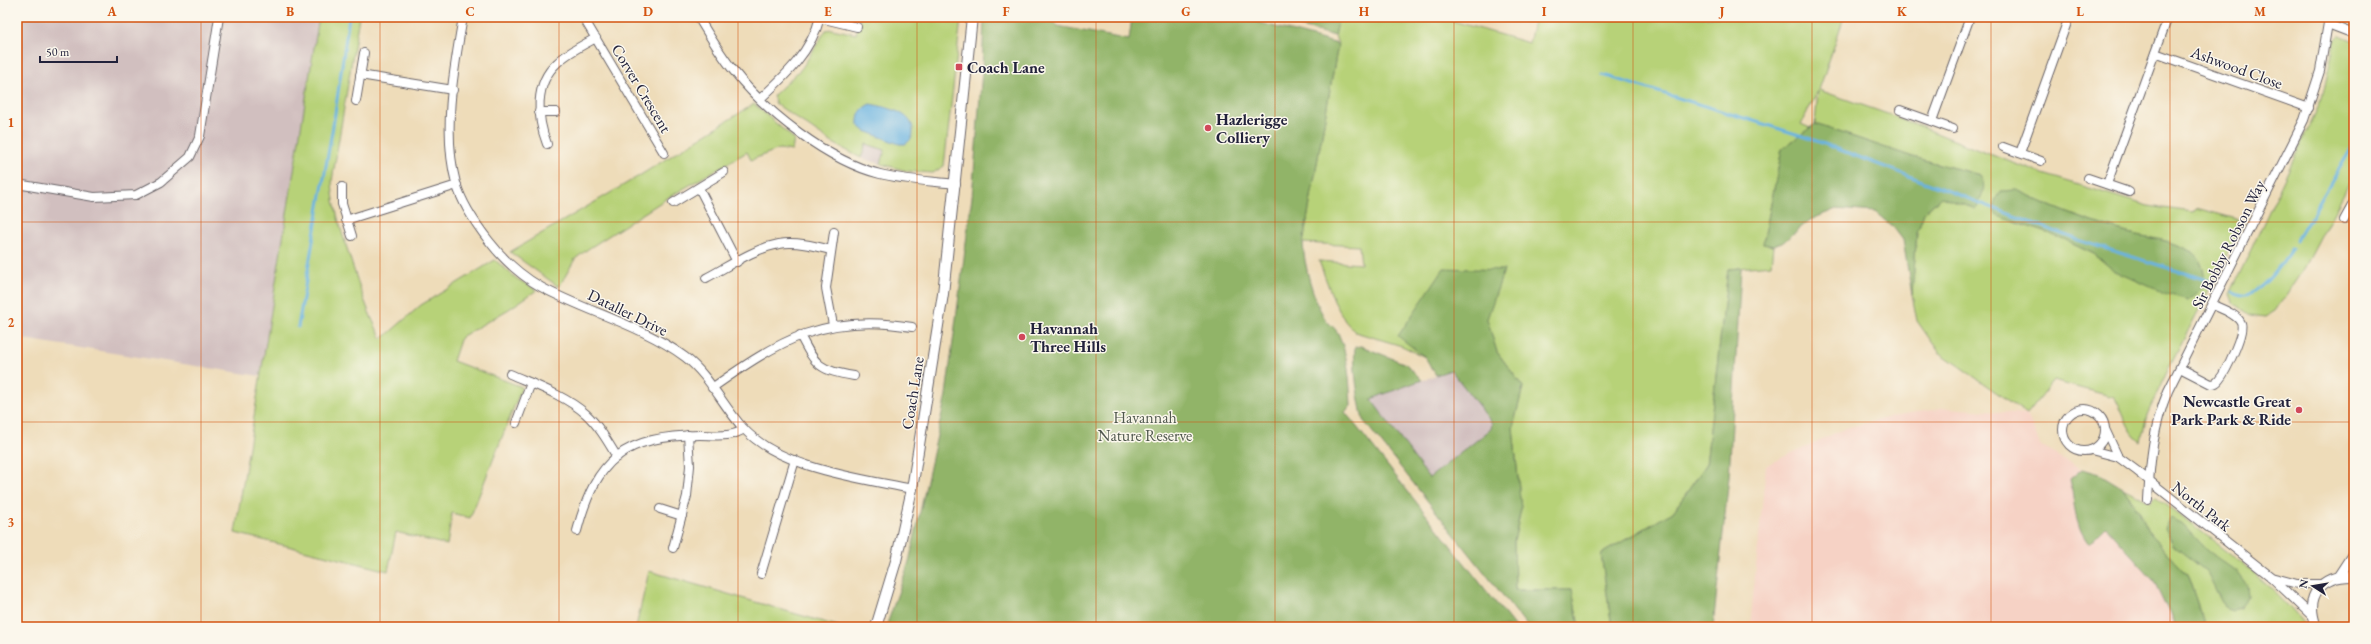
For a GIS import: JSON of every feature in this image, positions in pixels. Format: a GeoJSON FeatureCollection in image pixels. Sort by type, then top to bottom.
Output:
{"type":"FeatureCollection","features":[{"type":"Feature","properties":{"kind":"street"},"geometry":{"type":"LineString","coordinates":[[17,184],[94,197],[136,196],[161,182],[190,157],[200,136],[219,17]]}},
{"type":"Feature","properties":{"kind":"street","name":"Dataller Drive"},"geometry":{"type":"LineString","coordinates":[[463,17],[453,90],[450,129],[453,168],[457,185],[467,210],[498,253],[517,271],[541,287],[646,335],[684,356],[697,367],[744,429],[755,439],[795,460],[819,469],[912,489]]}},
{"type":"Feature","properties":{"kind":"street","name":"Corver Crescent"},"geometry":{"type":"LineString","coordinates":[[584,17],[664,153]]}},
{"type":"Feature","properties":{"kind":"street"},"geometry":{"type":"LineString","coordinates":[[698,17],[732,70],[760,99],[818,146],[847,162],[880,174],[956,184]]}},
{"type":"Feature","properties":{"kind":"street","name":"Coach Lane"},"geometry":{"type":"LineString","coordinates":[[876,627],[896,561],[912,489],[944,294],[972,17]]}},
{"type":"Feature","properties":{"kind":"street"},"geometry":{"type":"LineString","coordinates":[[1932,121],[1970,17]]}},
{"type":"Feature","properties":{"kind":"street"},"geometry":{"type":"LineString","coordinates":[[2020,153],[2070,17]]}},
{"type":"Feature","properties":{"kind":"street"},"geometry":{"type":"LineString","coordinates":[[2107,184],[2168,17]]}},
{"type":"Feature","properties":{"kind":"street"},"geometry":{"type":"LineString","coordinates":[[760,99],[792,67],[806,49],[820,18],[857,27]]}},
{"type":"Feature","properties":{"kind":"street"},"geometry":{"type":"LineString","coordinates":[[2329,20],[2354,34]]}},
{"type":"Feature","properties":{"kind":"street","name":"Sir Bobby Robson Way"},"geometry":{"type":"LineString","coordinates":[[2148,500],[2150,461],[2156,424],[2168,392],[2213,305],[2309,108],[2320,71],[2329,20]]}},
{"type":"Feature","properties":{"kind":"street"},"geometry":{"type":"LineString","coordinates":[[547,144],[541,128],[539,112],[542,88],[551,69],[563,58],[596,38]]}},
{"type":"Feature","properties":{"kind":"street","name":"Ashwood Close"},"geometry":{"type":"LineString","coordinates":[[2155,52],[2309,108]]}},
{"type":"Feature","properties":{"kind":"street"},"geometry":{"type":"LineString","coordinates":[[356,101],[364,53]]}},
{"type":"Feature","properties":{"kind":"street"},"geometry":{"type":"LineString","coordinates":[[360,75],[453,90]]}},
{"type":"Feature","properties":{"kind":"street"},"geometry":{"type":"LineString","coordinates":[[1900,110],[1953,129]]}},
{"type":"Feature","properties":{"kind":"street"},"geometry":{"type":"LineString","coordinates":[[539,112],[556,112]]}},
{"type":"Feature","properties":{"kind":"street"},"geometry":{"type":"LineString","coordinates":[[2003,147],[2041,161]]}},
{"type":"Feature","properties":{"kind":"street"},"geometry":{"type":"LineString","coordinates":[[673,203],[724,172]]}},
{"type":"Feature","properties":{"kind":"street"},"geometry":{"type":"LineString","coordinates":[[2088,178],[2129,192]]}},
{"type":"Feature","properties":{"kind":"street"},"geometry":{"type":"LineString","coordinates":[[346,220],[457,185]]}},
{"type":"Feature","properties":{"kind":"street"},"geometry":{"type":"LineString","coordinates":[[342,187],[346,220],[352,236]]}},
{"type":"Feature","properties":{"kind":"street"},"geometry":{"type":"LineString","coordinates":[[699,188],[737,262]]}},
{"type":"Feature","properties":{"kind":"street"},"geometry":{"type":"LineString","coordinates":[[2344,220],[2351,213],[2354,202]]}},
{"type":"Feature","properties":{"kind":"street"},"geometry":{"type":"LineString","coordinates":[[833,325],[826,288],[834,232]]}},
{"type":"Feature","properties":{"kind":"street"},"geometry":{"type":"LineString","coordinates":[[706,278],[761,249],[780,244],[802,244],[831,250]]}},
{"type":"Feature","properties":{"kind":"street"},"geometry":{"type":"LineString","coordinates":[[2180,368],[2211,384],[2216,383],[2222,376],[2241,335],[2242,325],[2237,317],[2213,305]]}},
{"type":"Feature","properties":{"kind":"street"},"geometry":{"type":"LineString","coordinates":[[712,388],[780,344],[800,335],[833,325],[868,322],[912,327]]}},
{"type":"Feature","properties":{"kind":"street"},"geometry":{"type":"LineString","coordinates":[[800,335],[814,359],[827,371],[854,376]]}},
{"type":"Feature","properties":{"kind":"street"},"geometry":{"type":"LineString","coordinates":[[510,374],[531,383],[586,414],[606,438],[617,457]]}},
{"type":"Feature","properties":{"kind":"street"},"geometry":{"type":"LineString","coordinates":[[516,423],[531,383]]}},
{"type":"Feature","properties":{"kind":"street","name":"North Park"},"geometry":{"type":"LineString","coordinates":[[2118,457],[2100,416],[2089,409],[2074,411],[2068,416],[2063,429],[2066,442],[2077,450],[2091,450],[2118,457],[2270,576],[2312,616]]}},
{"type":"Feature","properties":{"kind":"street"},"geometry":{"type":"LineString","coordinates":[[577,531],[583,507],[595,481],[617,457],[634,445],[667,436],[732,435],[744,429]]}},
{"type":"Feature","properties":{"kind":"street"},"geometry":{"type":"LineString","coordinates":[[2091,450],[2102,442],[2105,429]]}},
{"type":"Feature","properties":{"kind":"street"},"geometry":{"type":"LineString","coordinates":[[673,548],[682,516],[688,481],[688,435]]}},
{"type":"Feature","properties":{"kind":"street"},"geometry":{"type":"LineString","coordinates":[[761,574],[795,460]]}},
{"type":"Feature","properties":{"kind":"street"},"geometry":{"type":"LineString","coordinates":[[660,509],[682,516]]}},
{"type":"Feature","properties":{"kind":"street"},"geometry":{"type":"LineString","coordinates":[[2339,576],[2354,553]]}},
{"type":"Feature","properties":{"kind":"street","name":"North Park"},"geometry":{"type":"LineString","coordinates":[[2270,576],[2297,584],[2324,584]]}},
{"type":"Feature","properties":{"kind":"street"},"geometry":{"type":"LineString","coordinates":[[2316,627],[2312,616],[2313,599],[2324,584],[2339,576],[2354,576]]}},
{"type":"Feature","properties":{"kind":"shaded area"},"geometry":{"type":"Polygon","coordinates":[[[17,17],[319,17],[260,376],[17,338],[17,17]]]}},
{"type":"Feature","properties":{"kind":"shaded area"},"geometry":{"type":"Polygon","coordinates":[[[865,144],[885,150],[881,164],[861,158],[865,144]]]}},
{"type":"Feature","properties":{"kind":"shaded area"},"geometry":{"type":"Polygon","coordinates":[[[1451,370],[1493,423],[1491,430],[1429,478],[1371,399],[1451,370]]]}},
{"type":"Feature","properties":{"kind":"shaded area"},"geometry":{"type":"Polygon","coordinates":[[[1948,408],[2027,414],[2041,447],[2082,469],[2100,474],[2123,488],[2204,627],[1750,627],[1766,465],[1846,428],[1903,414],[1948,408]]]}},
{"type":"Feature","properties":{"kind":"green space"},"geometry":{"type":"Polygon","coordinates":[[[319,17],[359,17],[332,181],[336,212],[345,241],[365,301],[382,339],[421,305],[495,260],[517,279],[537,290],[509,309],[461,337],[453,361],[522,387],[470,518],[452,513],[447,545],[396,532],[388,571],[235,533],[319,17]]]}},
{"type":"Feature","properties":{"kind":"green space"},"geometry":{"type":"Polygon","coordinates":[[[851,17],[950,17],[961,19],[944,166],[933,173],[907,171],[881,164],[885,150],[866,144],[861,158],[831,142],[776,104],[773,96],[802,68],[826,30],[832,29],[856,34],[860,19],[851,17]]]}},
{"type":"Feature","properties":{"kind":"green space","name":"Havannah Nature Reserve"},"geometry":{"type":"Polygon","coordinates":[[[984,17],[1047,17],[1058,26],[1129,40],[1132,17],[1239,17],[1338,44],[1303,243],[1307,271],[1316,301],[1325,319],[1338,333],[1344,350],[1349,378],[1351,406],[1345,412],[1515,627],[886,627],[909,562],[946,395],[972,197],[982,71],[984,17]]]}},
{"type":"Feature","properties":{"kind":"green space"},"geometry":{"type":"Polygon","coordinates":[[[1270,17],[1303,17],[1301,27],[1269,19],[1270,17]]]}},
{"type":"Feature","properties":{"kind":"green space"},"geometry":{"type":"Polygon","coordinates":[[[1303,17],[1339,17],[1335,36],[1301,27],[1303,17]]]}},
{"type":"Feature","properties":{"kind":"green space"},"geometry":{"type":"Polygon","coordinates":[[[1339,17],[1439,17],[1529,43],[1535,17],[1844,17],[1819,90],[1902,119],[1973,148],[2043,174],[2148,206],[2193,212],[2196,208],[2244,221],[2163,380],[2147,415],[2141,441],[2132,432],[2114,397],[2053,381],[2027,414],[1939,352],[1917,321],[1912,295],[1917,232],[1924,213],[1941,197],[1980,175],[1913,157],[1815,124],[1818,91],[1801,124],[1810,128],[1782,149],[1763,244],[1773,246],[1771,265],[1728,269],[1706,465],[1673,512],[1601,554],[1612,627],[1579,627],[1572,590],[1515,590],[1514,541],[1521,509],[1513,427],[1523,387],[1497,352],[1486,319],[1504,270],[1425,357],[1402,346],[1355,332],[1345,321],[1334,301],[1319,261],[1361,264],[1359,246],[1303,243],[1338,44],[1335,36],[1339,17]],[[2017,190],[2014,222],[2051,234],[2094,254],[2114,270],[2204,287],[2204,273],[2201,264],[2193,253],[2185,248],[2167,241],[2107,227],[2067,213],[2017,190]]]}},
{"type":"Feature","properties":{"kind":"green space"},"geometry":{"type":"Polygon","coordinates":[[[2340,35],[2354,41],[2354,174],[2305,267],[2275,311],[2265,317],[2250,315],[2233,302],[2230,294],[2322,99],[2335,40],[2340,35]]]}},
{"type":"Feature","properties":{"kind":"green space"},"geometry":{"type":"Polygon","coordinates":[[[754,104],[794,139],[792,151],[779,149],[751,160],[747,152],[669,197],[575,259],[559,287],[510,252],[639,176],[754,104]]]}},
{"type":"Feature","properties":{"kind":"green space"},"geometry":{"type":"Polygon","coordinates":[[[1815,124],[1913,157],[1980,175],[1984,188],[1982,197],[1976,209],[1941,197],[1924,213],[1917,232],[1912,295],[1903,240],[1894,228],[1875,212],[1836,209],[1810,220],[1782,243],[1773,246],[1763,244],[1782,149],[1815,124]]]}},
{"type":"Feature","properties":{"kind":"green space"},"geometry":{"type":"Polygon","coordinates":[[[2017,190],[2054,208],[2120,231],[2167,241],[2185,248],[2193,253],[2199,260],[2204,273],[2205,287],[2188,300],[2164,293],[2113,270],[2094,254],[2051,234],[1995,215],[1995,201],[2000,191],[2017,190]]]}},
{"type":"Feature","properties":{"kind":"green space"},"geometry":{"type":"Polygon","coordinates":[[[1444,268],[1504,270],[1487,319],[1497,352],[1523,387],[1513,427],[1521,509],[1514,541],[1515,590],[1572,590],[1579,627],[1528,627],[1363,420],[1355,375],[1355,347],[1361,346],[1406,364],[1422,380],[1371,399],[1429,478],[1491,429],[1492,423],[1451,370],[1436,375],[1425,357],[1398,336],[1444,268]]]}},
{"type":"Feature","properties":{"kind":"green space"},"geometry":{"type":"Polygon","coordinates":[[[1741,268],[1729,477],[1713,627],[1612,627],[1601,554],[1673,512],[1706,465],[1728,269],[1741,268]]]}},
{"type":"Feature","properties":{"kind":"green space"},"geometry":{"type":"Polygon","coordinates":[[[2082,469],[2100,474],[2123,488],[2139,511],[2151,535],[2187,574],[2204,627],[2176,627],[2153,579],[2106,527],[2089,544],[2077,521],[2070,479],[2082,469]]]}},
{"type":"Feature","properties":{"kind":"green space"},"geometry":{"type":"Polygon","coordinates":[[[2123,488],[2150,502],[2155,496],[2255,574],[2274,591],[2306,627],[2204,627],[2187,574],[2151,535],[2139,511],[2123,488]]]}},
{"type":"Feature","properties":{"kind":"green space"},"geometry":{"type":"Polygon","coordinates":[[[2169,518],[2183,524],[2207,550],[2238,573],[2248,586],[2249,596],[2240,608],[2232,610],[2224,607],[2207,572],[2174,546],[2165,529],[2169,518]]]}},
{"type":"Feature","properties":{"kind":"green space"},"geometry":{"type":"Polygon","coordinates":[[[649,571],[841,627],[636,627],[649,571]]]}},
{"type":"Feature","properties":{"kind":"water"},"geometry":{"type":"Polygon","coordinates":[[[870,104],[890,109],[904,115],[912,125],[913,132],[910,140],[905,144],[899,144],[865,131],[858,125],[860,112],[870,104]]]}},
{"type":"Feature","properties":{"kind":"waterway"},"geometry":{"type":"LineString","coordinates":[[298,327],[334,120],[349,17]]}},
{"type":"Feature","properties":{"kind":"waterway"},"geometry":{"type":"LineString","coordinates":[[1603,75],[1806,137],[2075,239],[2213,282]]}},
{"type":"Feature","properties":{"kind":"waterway"},"geometry":{"type":"LineString","coordinates":[[2297,240],[2354,144]]}},
{"type":"Feature","properties":{"kind":"waterway"},"geometry":{"type":"LineString","coordinates":[[2233,292],[2246,295],[2259,288],[2272,275],[2292,248]]}},
{"type":"Feature","properties":{"kind":"place","name":"Coach Lane"},"geometry":{"type":"Point","coordinates":[959,67]}},
{"type":"Feature","properties":{"kind":"place","name":"Hazlerigge Colliery"},"geometry":{"type":"Point","coordinates":[1208,128]}},
{"type":"Feature","properties":{"kind":"place","name":"Havannah Three Hills"},"geometry":{"type":"Point","coordinates":[1022,337]}},
{"type":"Feature","properties":{"kind":"place","name":"Newcastle Great Park Park & Ride"},"geometry":{"type":"Point","coordinates":[2299,410]}}]}
